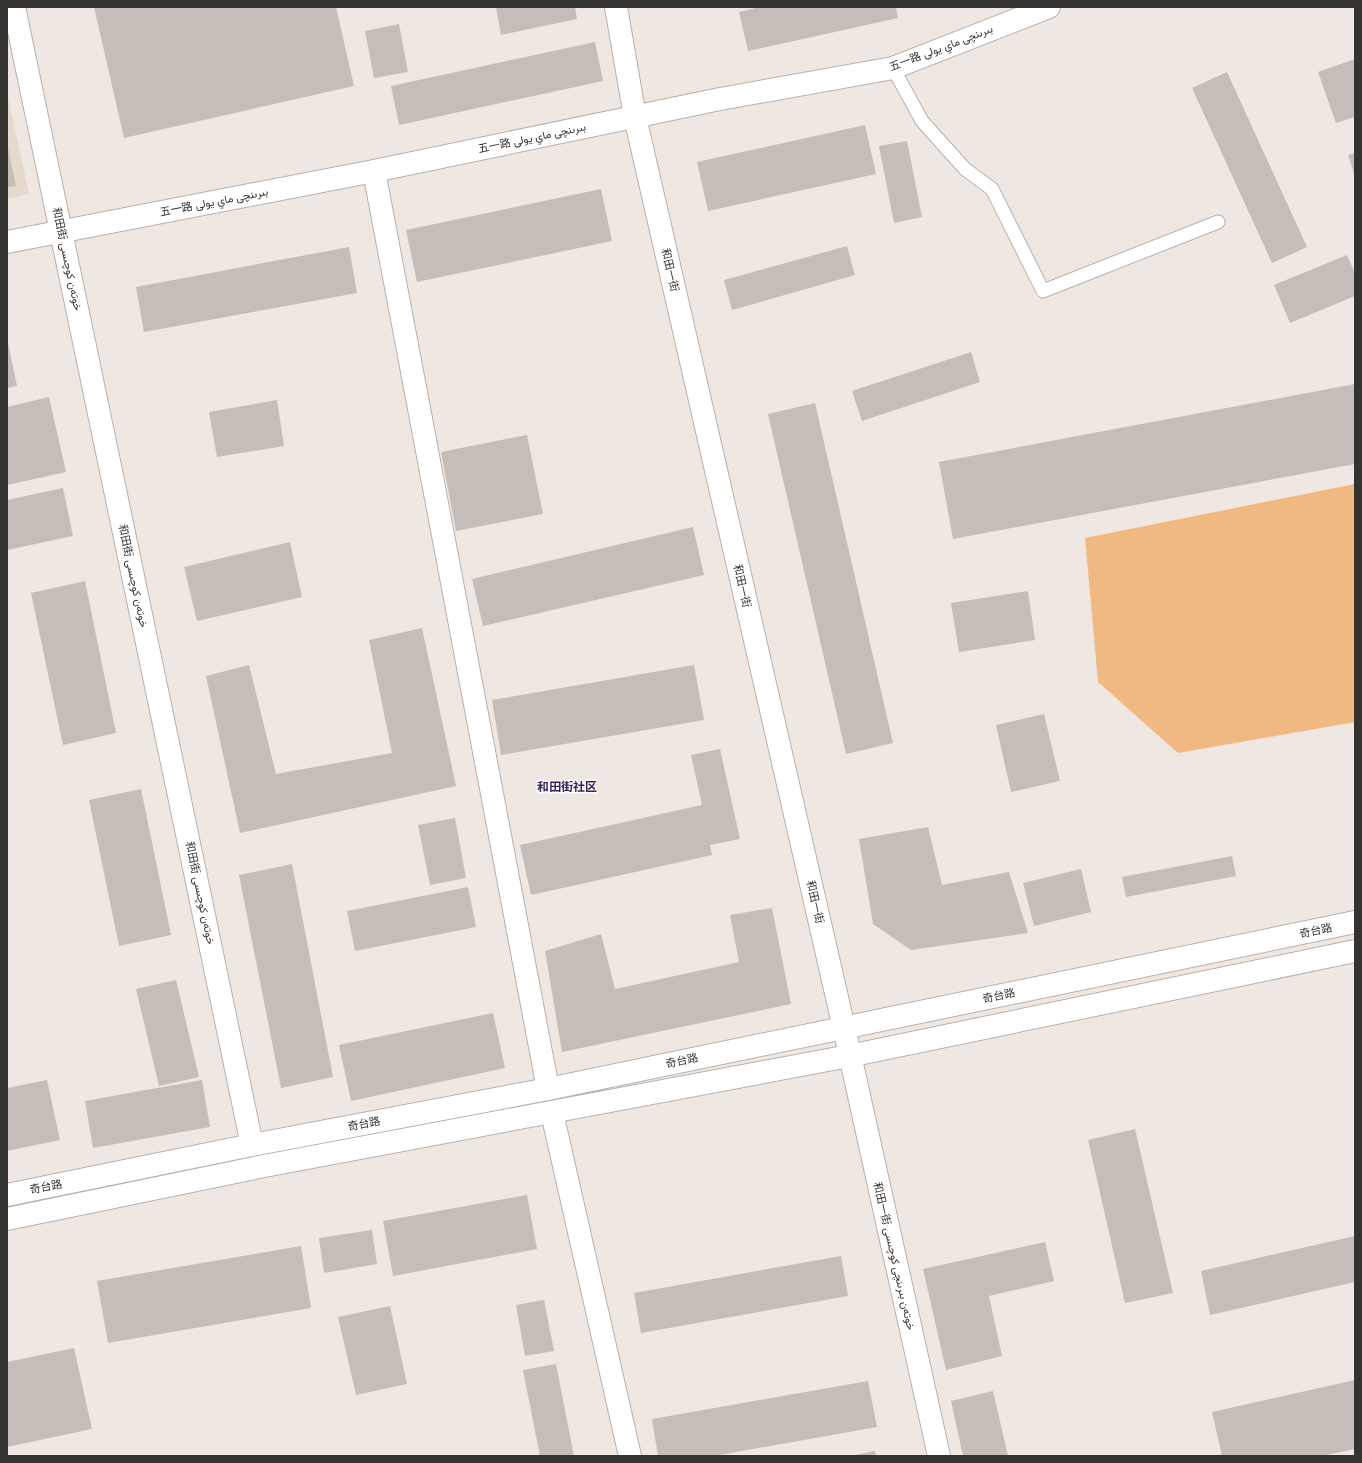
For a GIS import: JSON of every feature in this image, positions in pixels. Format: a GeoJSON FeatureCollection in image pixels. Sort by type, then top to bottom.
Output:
{"type":"FeatureCollection","features":[{"type":"Feature","properties":{"kind":"street","name":"和田街 خوتەن كوچىسى"},"geometry":{"type":"LineString","coordinates":[[14,7],[252,1145]]}},
{"type":"Feature","properties":{"kind":"street","name":"和田一街"},"geometry":{"type":"LineString","coordinates":[[616,7],[635,117],[844,1028],[849,1056]]}},
{"type":"Feature","properties":{"kind":"street","name":"五一路 بىرىنچى ماي يولى"},"geometry":{"type":"LineString","coordinates":[[7,242],[374,171],[720,99],[893,68],[1049,7]]}},
{"type":"Feature","properties":{"kind":"street"},"geometry":{"type":"LineString","coordinates":[[374,171],[548,1089]]}},
{"type":"Feature","properties":{"kind":"street","name":"奇台路"},"geometry":{"type":"LineString","coordinates":[[7,1195],[252,1145],[548,1089],[1355,922]]}},
{"type":"Feature","properties":{"kind":"street"},"geometry":{"type":"LineString","coordinates":[[7,1219],[264,1166],[849,1056],[1355,951]]}},
{"type":"Feature","properties":{"kind":"street","name":"和田一街 خوتەن بىرىنچى كوچىسى"},"geometry":{"type":"LineString","coordinates":[[849,1056],[939,1456]]}},
{"type":"Feature","properties":{"kind":"street"},"geometry":{"type":"LineString","coordinates":[[552,1113],[630,1456]]}},
{"type":"Feature","properties":{"kind":"lane"},"geometry":{"type":"LineString","coordinates":[[893,68],[922,120],[965,169],[992,189],[1043,291],[1218,222]]}},
{"type":"Feature","properties":{"kind":"shaded area"},"geometry":{"type":"Polygon","coordinates":[[[7,93],[29,194],[7,199],[7,93]]]}},
{"type":"Feature","properties":{"kind":"shaded area"},"geometry":{"type":"Polygon","coordinates":[[[1355,484],[1355,722],[1178,753],[1098,682],[1085,538],[1355,484]]]}},
{"type":"Feature","properties":{"kind":"building"},"geometry":{"type":"Polygon","coordinates":[[[94,7],[336,7],[354,86],[124,138],[94,7]]]}},
{"type":"Feature","properties":{"kind":"building"},"geometry":{"type":"Polygon","coordinates":[[[496,7],[575,7],[577,19],[501,35],[496,7]]]}},
{"type":"Feature","properties":{"kind":"building"},"geometry":{"type":"Polygon","coordinates":[[[760,7],[896,7],[898,18],[748,51],[739,12],[760,7]]]}},
{"type":"Feature","properties":{"kind":"building"},"geometry":{"type":"Polygon","coordinates":[[[399,24],[408,72],[374,78],[365,31],[399,24]]]}},
{"type":"Feature","properties":{"kind":"building"},"geometry":{"type":"Polygon","coordinates":[[[595,42],[603,81],[399,125],[391,86],[595,42]]]}},
{"type":"Feature","properties":{"kind":"building"},"geometry":{"type":"Polygon","coordinates":[[[1355,59],[1355,117],[1336,123],[1318,72],[1355,59]]]}},
{"type":"Feature","properties":{"kind":"building"},"geometry":{"type":"Polygon","coordinates":[[[1227,72],[1307,247],[1272,263],[1192,88],[1227,72]]]}},
{"type":"Feature","properties":{"kind":"building"},"geometry":{"type":"Polygon","coordinates":[[[865,125],[876,174],[708,211],[697,162],[865,125]]]}},
{"type":"Feature","properties":{"kind":"building"},"geometry":{"type":"Polygon","coordinates":[[[907,141],[922,217],[894,223],[879,146],[907,141]]]}},
{"type":"Feature","properties":{"kind":"building"},"geometry":{"type":"Polygon","coordinates":[[[7,143],[16,186],[7,187],[7,143]]]}},
{"type":"Feature","properties":{"kind":"building"},"geometry":{"type":"Polygon","coordinates":[[[1355,153],[1355,177],[1348,155],[1355,153]]]}},
{"type":"Feature","properties":{"kind":"building"},"geometry":{"type":"Polygon","coordinates":[[[601,189],[612,241],[417,282],[406,230],[601,189]]]}},
{"type":"Feature","properties":{"kind":"building"},"geometry":{"type":"Polygon","coordinates":[[[847,246],[855,275],[732,310],[724,280],[847,246]]]}},
{"type":"Feature","properties":{"kind":"building"},"geometry":{"type":"Polygon","coordinates":[[[349,247],[357,293],[144,332],[136,287],[349,247]]]}},
{"type":"Feature","properties":{"kind":"building"},"geometry":{"type":"Polygon","coordinates":[[[1347,255],[1355,273],[1355,296],[1290,323],[1274,285],[1347,255]]]}},
{"type":"Feature","properties":{"kind":"building"},"geometry":{"type":"Polygon","coordinates":[[[7,338],[17,386],[7,388],[7,338]]]}},
{"type":"Feature","properties":{"kind":"building"},"geometry":{"type":"Polygon","coordinates":[[[971,352],[980,382],[862,421],[852,391],[971,352]]]}},
{"type":"Feature","properties":{"kind":"building"},"geometry":{"type":"Polygon","coordinates":[[[1355,384],[1355,464],[953,539],[939,462],[1355,384]]]}},
{"type":"Feature","properties":{"kind":"building"},"geometry":{"type":"Polygon","coordinates":[[[49,397],[66,472],[7,485],[7,407],[49,397]]]}},
{"type":"Feature","properties":{"kind":"building"},"geometry":{"type":"Polygon","coordinates":[[[277,400],[284,446],[217,457],[209,412],[277,400]]]}},
{"type":"Feature","properties":{"kind":"building"},"geometry":{"type":"Polygon","coordinates":[[[815,403],[893,743],[846,754],[768,414],[815,403]]]}},
{"type":"Feature","properties":{"kind":"building"},"geometry":{"type":"Polygon","coordinates":[[[527,435],[543,514],[456,531],[441,452],[527,435]]]}},
{"type":"Feature","properties":{"kind":"building"},"geometry":{"type":"Polygon","coordinates":[[[63,488],[73,536],[7,550],[7,500],[63,488]]]}},
{"type":"Feature","properties":{"kind":"building"},"geometry":{"type":"Polygon","coordinates":[[[693,527],[704,575],[483,626],[472,579],[693,527]]]}},
{"type":"Feature","properties":{"kind":"building"},"geometry":{"type":"Polygon","coordinates":[[[290,542],[302,597],[197,621],[184,567],[290,542]]]}},
{"type":"Feature","properties":{"kind":"building"},"geometry":{"type":"Polygon","coordinates":[[[85,581],[116,733],[63,745],[31,593],[85,581]]]}},
{"type":"Feature","properties":{"kind":"building"},"geometry":{"type":"Polygon","coordinates":[[[1028,591],[1035,640],[959,652],[951,603],[1028,591]]]}},
{"type":"Feature","properties":{"kind":"building"},"geometry":{"type":"Polygon","coordinates":[[[422,628],[456,786],[240,833],[206,676],[249,665],[276,774],[392,753],[369,640],[422,628]]]}},
{"type":"Feature","properties":{"kind":"building"},"geometry":{"type":"Polygon","coordinates":[[[694,665],[704,720],[501,755],[492,700],[694,665]]]}},
{"type":"Feature","properties":{"kind":"building"},"geometry":{"type":"Polygon","coordinates":[[[1044,714],[1060,781],[1011,792],[996,725],[1044,714]]]}},
{"type":"Feature","properties":{"kind":"building"},"geometry":{"type":"Polygon","coordinates":[[[720,749],[740,839],[710,845],[712,855],[531,895],[520,845],[702,805],[691,755],[720,749]]]}},
{"type":"Feature","properties":{"kind":"building"},"geometry":{"type":"Polygon","coordinates":[[[141,789],[171,935],[119,946],[89,800],[141,789]]]}},
{"type":"Feature","properties":{"kind":"building"},"geometry":{"type":"Polygon","coordinates":[[[455,818],[466,878],[430,885],[418,825],[455,818]]]}},
{"type":"Feature","properties":{"kind":"building"},"geometry":{"type":"Polygon","coordinates":[[[928,827],[942,885],[1009,872],[1028,933],[911,950],[873,924],[859,839],[928,827]]]}},
{"type":"Feature","properties":{"kind":"building"},"geometry":{"type":"Polygon","coordinates":[[[1232,856],[1236,876],[1126,897],[1122,877],[1232,856]]]}},
{"type":"Feature","properties":{"kind":"building"},"geometry":{"type":"Polygon","coordinates":[[[292,864],[333,1077],[281,1088],[239,875],[292,864]]]}},
{"type":"Feature","properties":{"kind":"building"},"geometry":{"type":"Polygon","coordinates":[[[1081,869],[1091,912],[1034,926],[1023,883],[1081,869]]]}},
{"type":"Feature","properties":{"kind":"building"},"geometry":{"type":"Polygon","coordinates":[[[468,887],[476,927],[355,951],[347,911],[468,887]]]}},
{"type":"Feature","properties":{"kind":"building"},"geometry":{"type":"Polygon","coordinates":[[[772,908],[791,1004],[562,1052],[545,951],[601,934],[615,989],[739,962],[730,915],[772,908]]]}},
{"type":"Feature","properties":{"kind":"building"},"geometry":{"type":"Polygon","coordinates":[[[176,980],[199,1077],[159,1086],[136,989],[176,980]]]}},
{"type":"Feature","properties":{"kind":"building"},"geometry":{"type":"Polygon","coordinates":[[[493,1013],[505,1068],[351,1101],[339,1045],[493,1013]]]}},
{"type":"Feature","properties":{"kind":"building"},"geometry":{"type":"Polygon","coordinates":[[[47,1080],[60,1140],[7,1151],[7,1088],[47,1080]]]}},
{"type":"Feature","properties":{"kind":"building"},"geometry":{"type":"Polygon","coordinates":[[[202,1080],[210,1127],[93,1148],[85,1101],[202,1080]]]}},
{"type":"Feature","properties":{"kind":"building"},"geometry":{"type":"Polygon","coordinates":[[[1135,1129],[1173,1293],[1125,1303],[1088,1140],[1135,1129]]]}},
{"type":"Feature","properties":{"kind":"building"},"geometry":{"type":"Polygon","coordinates":[[[527,1195],[537,1249],[393,1276],[383,1221],[527,1195]]]}},
{"type":"Feature","properties":{"kind":"building"},"geometry":{"type":"Polygon","coordinates":[[[372,1230],[377,1264],[324,1273],[319,1238],[372,1230]]]}},
{"type":"Feature","properties":{"kind":"building"},"geometry":{"type":"Polygon","coordinates":[[[1355,1236],[1355,1282],[1210,1315],[1201,1271],[1355,1236]]]}},
{"type":"Feature","properties":{"kind":"building"},"geometry":{"type":"Polygon","coordinates":[[[1045,1242],[1054,1281],[989,1296],[1002,1356],[946,1370],[923,1269],[1045,1242]]]}},
{"type":"Feature","properties":{"kind":"building"},"geometry":{"type":"Polygon","coordinates":[[[301,1246],[311,1308],[108,1343],[97,1281],[301,1246]]]}},
{"type":"Feature","properties":{"kind":"building"},"geometry":{"type":"Polygon","coordinates":[[[841,1256],[848,1296],[641,1333],[634,1293],[841,1256]]]}},
{"type":"Feature","properties":{"kind":"building"},"geometry":{"type":"Polygon","coordinates":[[[544,1300],[554,1351],[525,1356],[516,1305],[544,1300]]]}},
{"type":"Feature","properties":{"kind":"building"},"geometry":{"type":"Polygon","coordinates":[[[390,1306],[407,1384],[356,1395],[338,1317],[390,1306]]]}},
{"type":"Feature","properties":{"kind":"building"},"geometry":{"type":"Polygon","coordinates":[[[74,1348],[92,1429],[7,1447],[7,1362],[74,1348]]]}},
{"type":"Feature","properties":{"kind":"building"},"geometry":{"type":"Polygon","coordinates":[[[556,1364],[574,1456],[540,1456],[523,1370],[556,1364]]]}},
{"type":"Feature","properties":{"kind":"building"},"geometry":{"type":"Polygon","coordinates":[[[1355,1380],[1355,1449],[1322,1456],[1222,1456],[1212,1412],[1355,1380]]]}},
{"type":"Feature","properties":{"kind":"building"},"geometry":{"type":"Polygon","coordinates":[[[868,1381],[877,1427],[714,1456],[658,1456],[652,1419],[868,1381]]]}},
{"type":"Feature","properties":{"kind":"building"},"geometry":{"type":"Polygon","coordinates":[[[993,1391],[1008,1456],[963,1456],[951,1401],[993,1391]]]}},
{"type":"Feature","properties":{"kind":"building"},"geometry":{"type":"Polygon","coordinates":[[[875,1451],[876,1456],[855,1456],[855,1455],[875,1451]]]}},
{"type":"Feature","properties":{"kind":"district","name":"和田街社区"},"geometry":{"type":"Point","coordinates":[567,787]}}]}
